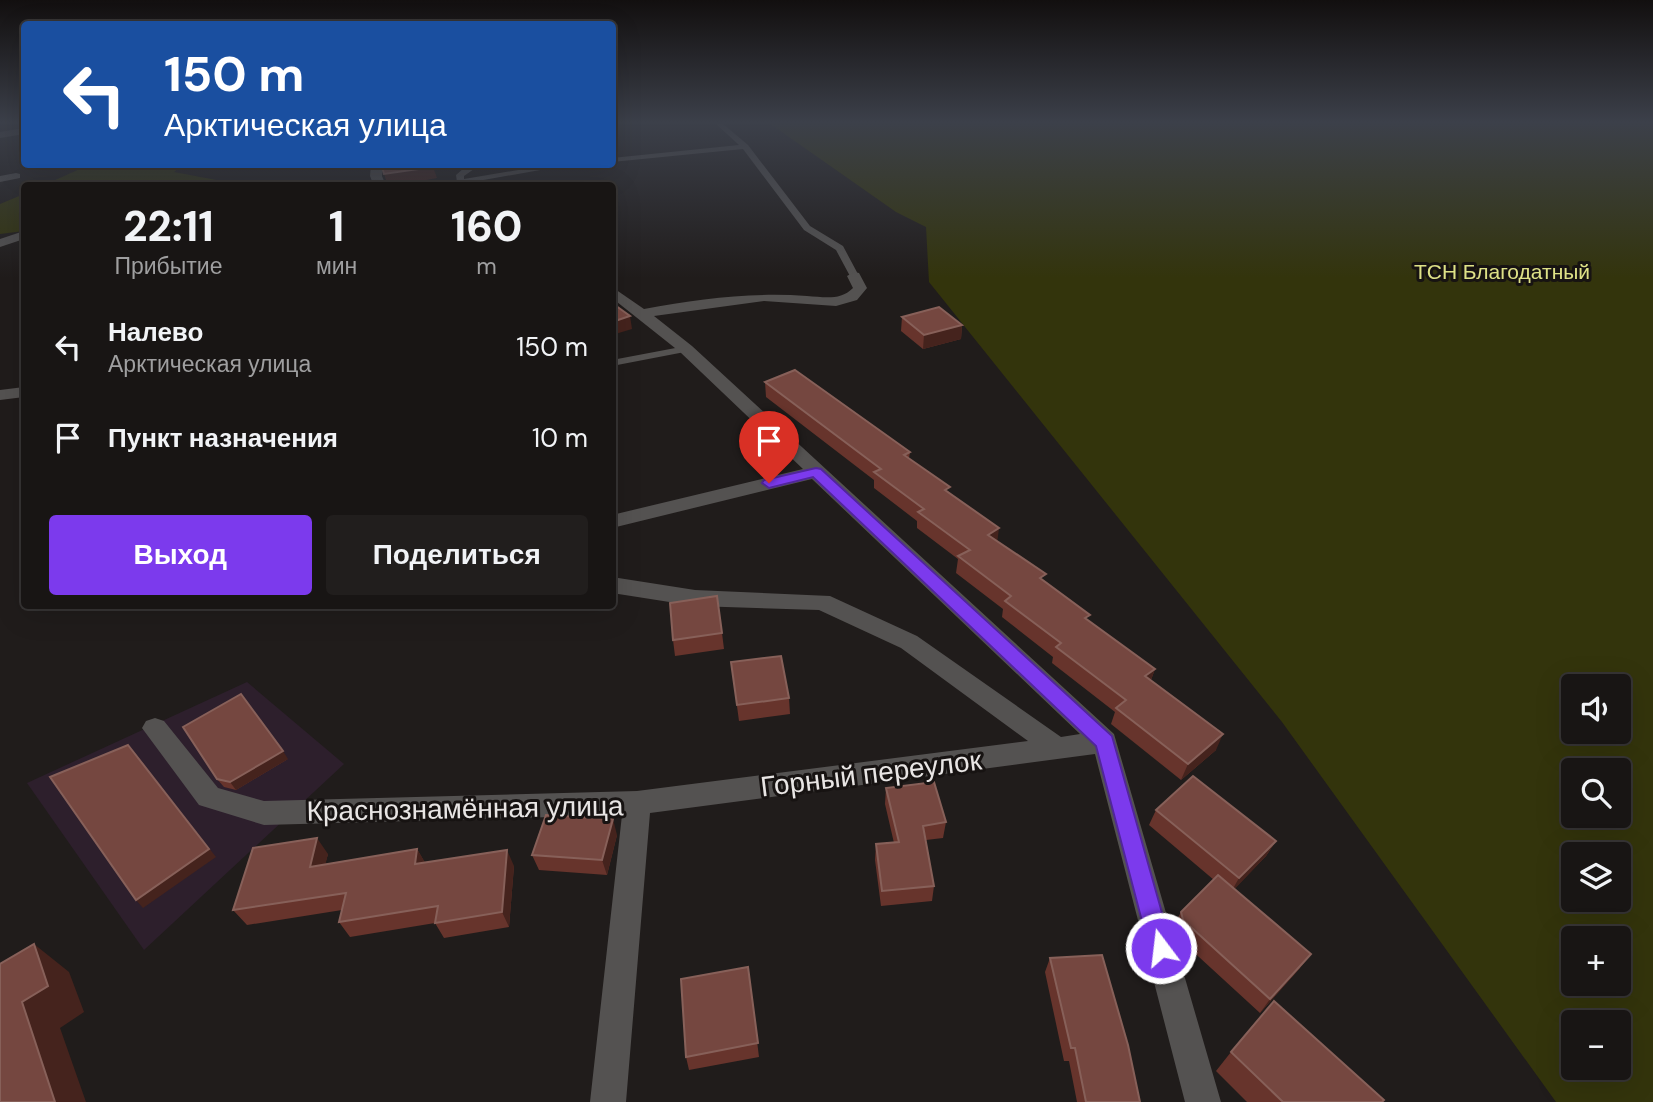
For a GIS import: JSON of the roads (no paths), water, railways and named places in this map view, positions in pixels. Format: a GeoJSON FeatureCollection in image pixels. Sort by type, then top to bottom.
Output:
{"type":"FeatureCollection","features":[{"type":"Feature","properties":{"kind":"street"},"geometry":{"type":"LineString","coordinates":[[0,178],[16,176]]}},
{"type":"Feature","properties":{"kind":"street"},"geometry":{"type":"LineString","coordinates":[[0,243],[21,236]]}},
{"type":"Feature","properties":{"kind":"street"},"geometry":{"type":"LineString","coordinates":[[642,314],[695,303],[764,297],[836,302],[852,297],[860,288],[854,276]]}},
{"type":"Feature","properties":{"kind":"street"},"geometry":{"type":"LineString","coordinates":[[616,294],[686,349],[1105,742],[1203,1102]]}},
{"type":"Feature","properties":{"kind":"street"},"geometry":{"type":"LineString","coordinates":[[0,395],[21,392]]}},
{"type":"Feature","properties":{"kind":"street"},"geometry":{"type":"LineString","coordinates":[[616,521],[816,472]]}},
{"type":"Feature","properties":{"kind":"street"},"geometry":{"type":"LineString","coordinates":[[616,586],[695,598],[822,602],[909,642],[1058,749]]}},
{"type":"Feature","properties":{"kind":"street","name":"Краснознамённая улица"},"geometry":{"type":"LineString","coordinates":[[155,728],[209,797],[264,813],[637,803],[608,1102]]}},
{"type":"Feature","properties":{"kind":"street","name":"Горный переулок"},"geometry":{"type":"LineString","coordinates":[[637,803],[1105,742]]}},
{"type":"Feature","properties":{"kind":"lane"},"geometry":{"type":"LineString","coordinates":[[461,174],[461,182],[507,174]]}},
{"type":"Feature","properties":{"kind":"lane"},"geometry":{"type":"LineString","coordinates":[[766,174],[807,228],[840,248],[854,276]]}},
{"type":"Feature","properties":{"kind":"lane"},"geometry":{"type":"LineString","coordinates":[[616,362],[686,349]]}},
{"type":"Feature","properties":{"kind":"park label","name":"ТСН Благодатный"},"geometry":{"type":"Point","coordinates":[1502,272]}}]}
